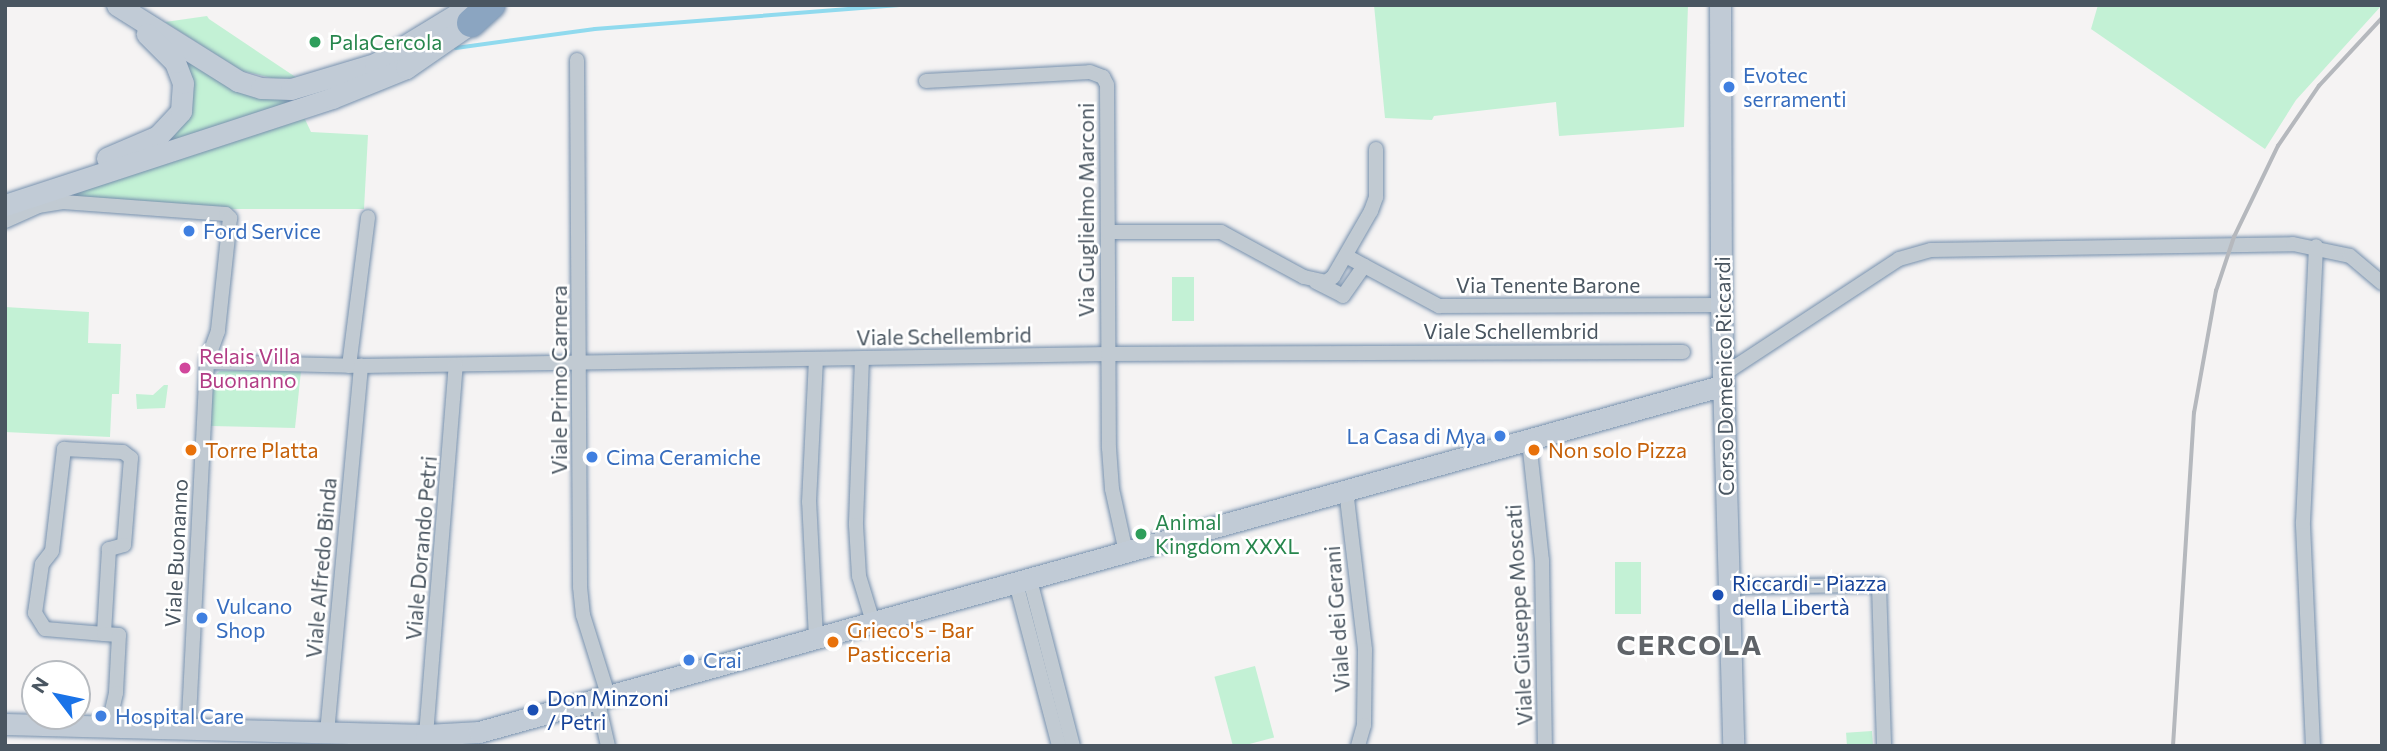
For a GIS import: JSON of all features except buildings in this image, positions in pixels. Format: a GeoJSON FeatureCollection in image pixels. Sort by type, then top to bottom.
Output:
{"type":"FeatureCollection","features":[{"type":"Feature","properties":{"kind":"street"},"geometry":{"type":"LineString","coordinates":[[117,5],[238,81],[261,88],[291,89],[375,64],[473,11]]}},
{"type":"Feature","properties":{"kind":"street"},"geometry":{"type":"LineString","coordinates":[[5,203],[158,136],[179,117],[183,83],[175,62],[117,5]]}},
{"type":"Feature","properties":{"kind":"street","name":"Corso Domenico Riccardi"},"geometry":{"type":"LineString","coordinates":[[1720,5],[1721,306],[1733,746]]}},
{"type":"Feature","properties":{"kind":"street"},"geometry":{"type":"LineString","coordinates":[[5,203],[332,98],[407,68],[473,11]]}},
{"type":"Feature","properties":{"kind":"street","name":"Viale Primo Carnera"},"geometry":{"type":"LineString","coordinates":[[577,60],[580,587],[583,615],[602,697],[608,746]]}},
{"type":"Feature","properties":{"kind":"street","name":"Via Guglielmo Marconi"},"geometry":{"type":"LineString","coordinates":[[926,81],[1090,72],[1103,77],[1107,86],[1110,470],[1126,552]]}},
{"type":"Feature","properties":{"kind":"street"},"geometry":{"type":"LineString","coordinates":[[1316,282],[1333,277],[1376,197],[1376,149]]}},
{"type":"Feature","properties":{"kind":"street","name":"Viale Buonanno"},"geometry":{"type":"LineString","coordinates":[[5,220],[38,206],[63,202],[226,214],[230,218],[218,331],[206,362],[188,731]]}},
{"type":"Feature","properties":{"kind":"street","name":"Viale Alfredo Binda"},"geometry":{"type":"LineString","coordinates":[[327,733],[368,217]]}},
{"type":"Feature","properties":{"kind":"street"},"geometry":{"type":"LineString","coordinates":[[1108,232],[1221,232],[1343,296],[1364,266]]}},
{"type":"Feature","properties":{"kind":"street"},"geometry":{"type":"LineString","coordinates":[[2313,746],[2303,522],[2316,246]]}},
{"type":"Feature","properties":{"kind":"street"},"geometry":{"type":"LineString","coordinates":[[5,724],[327,733],[392,740],[479,732],[1346,489],[1529,441],[1724,380],[1899,259],[1931,250],[2316,246],[2350,256],[2382,283]]}},
{"type":"Feature","properties":{"kind":"street","name":"Via Tenente Barone"},"geometry":{"type":"LineString","coordinates":[[1346,256],[1439,306],[1721,306]]}},
{"type":"Feature","properties":{"kind":"street","name":"Viale Schellembrid"},"geometry":{"type":"LineString","coordinates":[[206,362],[355,366],[1108,354],[1683,352]]}},
{"type":"Feature","properties":{"kind":"street"},"geometry":{"type":"LineString","coordinates":[[862,358],[856,526],[859,576],[873,622]]}},
{"type":"Feature","properties":{"kind":"street"},"geometry":{"type":"LineString","coordinates":[[816,359],[810,448],[816,638]]}},
{"type":"Feature","properties":{"kind":"street","name":"Viale Dorando Petri"},"geometry":{"type":"LineString","coordinates":[[426,735],[456,365]]}},
{"type":"Feature","properties":{"kind":"street","name":"Viale Giuseppe Moscati"},"geometry":{"type":"LineString","coordinates":[[1529,441],[1542,560],[1545,746]]}},
{"type":"Feature","properties":{"kind":"street"},"geometry":{"type":"LineString","coordinates":[[104,634],[109,549],[124,545],[131,458],[123,452],[64,449],[52,551],[43,564],[35,613],[45,629],[104,634],[119,635],[116,693],[108,727]]}},
{"type":"Feature","properties":{"kind":"street","name":"Viale dei Gerani"},"geometry":{"type":"LineString","coordinates":[[1346,489],[1365,650],[1364,725],[1358,746]]}},
{"type":"Feature","properties":{"kind":"street"},"geometry":{"type":"LineString","coordinates":[[1023,581],[1059,746]]}},
{"type":"Feature","properties":{"kind":"street"},"geometry":{"type":"LineString","coordinates":[[1023,581],[1073,746]]}},
{"type":"Feature","properties":{"kind":"street"},"geometry":{"type":"LineString","coordinates":[[1729,587],[1879,585],[1884,746]]}},
{"type":"Feature","properties":{"kind":"green space"},"geometry":{"type":"Polygon","coordinates":[[[1374,5],[1688,5],[1684,127],[1559,136],[1556,102],[1434,116],[1432,120],[1385,118],[1374,5]]]}},
{"type":"Feature","properties":{"kind":"green space"},"geometry":{"type":"Polygon","coordinates":[[[2098,5],[2382,5],[2296,100],[2265,149],[2091,29],[2098,5]]]}},
{"type":"Feature","properties":{"kind":"green space"},"geometry":{"type":"Polygon","coordinates":[[[207,16],[297,78],[276,79],[242,71],[165,22],[207,16]]]}},
{"type":"Feature","properties":{"kind":"green space"},"geometry":{"type":"Polygon","coordinates":[[[181,58],[211,74],[326,89],[167,145],[187,117],[181,58]]]}},
{"type":"Feature","properties":{"kind":"green space"},"geometry":{"type":"Polygon","coordinates":[[[303,115],[311,132],[368,135],[364,209],[167,209],[55,197],[303,115]]]}},
{"type":"Feature","properties":{"kind":"green space"},"geometry":{"type":"Polygon","coordinates":[[[1172,277],[1194,277],[1194,321],[1172,321],[1172,277]]]}},
{"type":"Feature","properties":{"kind":"green space"},"geometry":{"type":"Polygon","coordinates":[[[5,307],[89,312],[88,343],[121,344],[119,394],[112,394],[110,437],[5,432],[5,307]]]}},
{"type":"Feature","properties":{"kind":"green space"},"geometry":{"type":"Polygon","coordinates":[[[220,371],[301,371],[295,428],[211,426],[213,377],[220,371]]]}},
{"type":"Feature","properties":{"kind":"green space"},"geometry":{"type":"Polygon","coordinates":[[[164,385],[168,385],[165,408],[137,409],[136,394],[153,395],[164,385]]]}},
{"type":"Feature","properties":{"kind":"green space"},"geometry":{"type":"Polygon","coordinates":[[[1615,562],[1641,562],[1641,614],[1615,614],[1615,562]]]}},
{"type":"Feature","properties":{"kind":"green space"},"geometry":{"type":"Polygon","coordinates":[[[1255,666],[1274,737],[1233,746],[1214,677],[1255,666]]]}},
{"type":"Feature","properties":{"kind":"green space"},"geometry":{"type":"Polygon","coordinates":[[[1872,731],[1873,746],[1847,746],[1846,733],[1872,731]]]}},
{"type":"Feature","properties":{"kind":"waterway"},"geometry":{"type":"LineString","coordinates":[[456,48],[595,29],[899,5]]}},
{"type":"Feature","properties":{"kind":"railway"},"geometry":{"type":"LineString","coordinates":[[2173,746],[2194,413],[2216,291],[2234,237],[2278,146],[2319,86],[2382,18]]}},
{"type":"Feature","properties":{"kind":"place","name":"PalaCercola"},"geometry":{"type":"Point","coordinates":[315,42]}},
{"type":"Feature","properties":{"kind":"place","name":"Evotec serramenti"},"geometry":{"type":"Point","coordinates":[1729,87]}},
{"type":"Feature","properties":{"kind":"place","name":"Ford Service"},"geometry":{"type":"Point","coordinates":[189,231]}},
{"type":"Feature","properties":{"kind":"place","name":"Relais Villa Buonanno"},"geometry":{"type":"Point","coordinates":[185,368]}},
{"type":"Feature","properties":{"kind":"place","name":"La Casa di Mya"},"geometry":{"type":"Point","coordinates":[1500,436]}},
{"type":"Feature","properties":{"kind":"place","name":"Torre Platta"},"geometry":{"type":"Point","coordinates":[191,450]}},
{"type":"Feature","properties":{"kind":"place","name":"Non solo Pizza"},"geometry":{"type":"Point","coordinates":[1534,450]}},
{"type":"Feature","properties":{"kind":"place","name":"Cima Ceramiche"},"geometry":{"type":"Point","coordinates":[592,457]}},
{"type":"Feature","properties":{"kind":"place","name":"Animal Kingdom XXXL"},"geometry":{"type":"Point","coordinates":[1141,534]}},
{"type":"Feature","properties":{"kind":"place","name":"Riccardi - Piazza della Libertà"},"geometry":{"type":"Point","coordinates":[1718,595]}},
{"type":"Feature","properties":{"kind":"place","name":"Vulcano Shop"},"geometry":{"type":"Point","coordinates":[202,618]}},
{"type":"Feature","properties":{"kind":"place","name":"Grieco's - Bar Pasticceria"},"geometry":{"type":"Point","coordinates":[833,642]}},
{"type":"Feature","properties":{"kind":"place","name":"Crai"},"geometry":{"type":"Point","coordinates":[689,660]}},
{"type":"Feature","properties":{"kind":"place","name":"Don Minzoni / Petri"},"geometry":{"type":"Point","coordinates":[533,710]}},
{"type":"Feature","properties":{"kind":"place","name":"Hospital Care"},"geometry":{"type":"Point","coordinates":[101,716]}},
{"type":"Feature","properties":{"kind":"district","name":"CERCOLA"},"geometry":{"type":"Point","coordinates":[1690,644]}}]}
